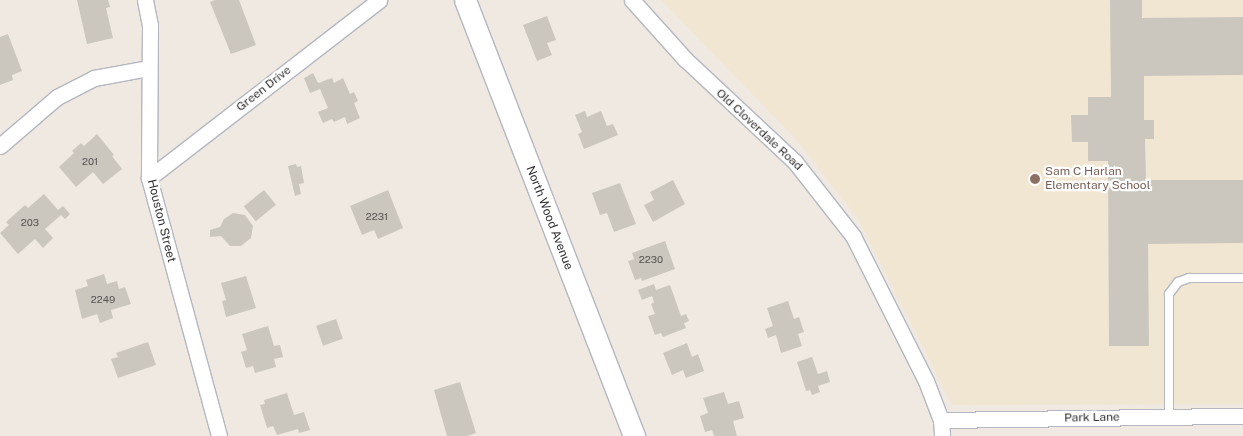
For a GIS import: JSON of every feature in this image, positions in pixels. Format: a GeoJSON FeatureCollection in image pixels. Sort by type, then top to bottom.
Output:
{"type":"FeatureCollection","features":[{"type":"Feature","properties":{"kind":"main road","name":"North Wood Avenue"},"geometry":{"type":"LineString","coordinates":[[465,0],[634,436]]}},
{"type":"Feature","properties":{"kind":"street","name":"Houston Street"},"geometry":{"type":"LineString","coordinates":[[145,0],[150,25],[149,178],[219,436]]}},
{"type":"Feature","properties":{"kind":"street","name":"Green Drive"},"geometry":{"type":"LineString","coordinates":[[149,178],[379,0]]}},
{"type":"Feature","properties":{"kind":"street","name":"Old Cloverdale Road"},"geometry":{"type":"LineString","coordinates":[[632,0],[685,59],[795,162],[853,236],[926,381],[941,420],[942,436]]}},
{"type":"Feature","properties":{"kind":"street"},"geometry":{"type":"LineString","coordinates":[[0,146],[57,97],[94,78],[149,68]]}},
{"type":"Feature","properties":{"kind":"street","name":"Park Lane"},"geometry":{"type":"LineString","coordinates":[[941,420],[1243,416]]}},
{"type":"Feature","properties":{"kind":"lane"},"geometry":{"type":"LineString","coordinates":[[1169,417],[1170,294],[1178,282],[1189,278],[1243,278]]}},
{"type":"Feature","properties":{"kind":"shaded area","name":"Sam C Harlan Elementary School"},"geometry":{"type":"Polygon","coordinates":[[[661,0],[1243,0],[1243,404],[952,405],[859,220],[795,138],[661,0]]]}},
{"type":"Feature","properties":{"kind":"building"},"geometry":{"type":"Polygon","coordinates":[[[77,0],[108,0],[110,7],[106,8],[113,38],[87,44],[77,0]]]}},
{"type":"Feature","properties":{"kind":"building"},"geometry":{"type":"Polygon","coordinates":[[[215,0],[239,0],[256,45],[231,54],[210,2],[215,0]]]}},
{"type":"Feature","properties":{"kind":"building"},"geometry":{"type":"Polygon","coordinates":[[[1110,0],[1142,0],[1142,18],[1243,17],[1243,75],[1144,76],[1144,120],[1154,120],[1154,139],[1145,139],[1146,180],[1243,180],[1243,243],[1148,244],[1149,346],[1109,346],[1108,161],[1088,161],[1088,142],[1072,142],[1071,115],[1088,115],[1088,97],[1111,97],[1110,0]]]}},
{"type":"Feature","properties":{"kind":"building"},"geometry":{"type":"Polygon","coordinates":[[[547,16],[556,40],[547,43],[552,55],[537,61],[523,25],[547,16]]]}},
{"type":"Feature","properties":{"kind":"building"},"geometry":{"type":"Polygon","coordinates":[[[8,34],[22,71],[12,75],[13,80],[0,85],[0,37],[8,34]]]}},
{"type":"Feature","properties":{"kind":"building"},"geometry":{"type":"Polygon","coordinates":[[[313,73],[318,83],[332,78],[334,83],[343,78],[350,94],[354,92],[358,101],[354,103],[360,118],[347,124],[345,117],[334,122],[332,119],[323,123],[318,112],[328,108],[320,89],[310,93],[304,78],[313,73]]]}},
{"type":"Feature","properties":{"kind":"building"},"geometry":{"type":"Polygon","coordinates":[[[585,111],[587,117],[601,111],[607,126],[613,124],[618,135],[584,149],[578,134],[582,132],[575,115],[585,111]]]}},
{"type":"Feature","properties":{"kind":"building"},"geometry":{"type":"Polygon","coordinates":[[[97,134],[114,155],[112,156],[122,169],[103,184],[93,172],[76,187],[59,167],[74,153],[72,151],[81,143],[84,146],[97,134]]]}},
{"type":"Feature","properties":{"kind":"building"},"geometry":{"type":"Polygon","coordinates":[[[296,164],[297,167],[301,166],[304,183],[299,184],[301,194],[295,196],[288,166],[296,164]]]}},
{"type":"Feature","properties":{"kind":"building"},"geometry":{"type":"Polygon","coordinates":[[[673,180],[685,204],[653,222],[644,205],[654,200],[650,192],[673,180]]]}},
{"type":"Feature","properties":{"kind":"building"},"geometry":{"type":"Polygon","coordinates":[[[620,183],[636,224],[614,232],[607,213],[600,215],[592,193],[620,183]]]}},
{"type":"Feature","properties":{"kind":"building"},"geometry":{"type":"Polygon","coordinates":[[[264,190],[276,205],[256,221],[244,206],[264,190]]]}},
{"type":"Feature","properties":{"kind":"building"},"geometry":{"type":"Polygon","coordinates":[[[388,190],[403,228],[378,239],[374,230],[362,235],[350,206],[388,190]]]}},
{"type":"Feature","properties":{"kind":"building"},"geometry":{"type":"Polygon","coordinates":[[[44,194],[58,210],[63,206],[70,214],[65,219],[61,215],[45,229],[53,238],[43,248],[35,239],[18,254],[0,233],[9,225],[6,222],[25,205],[28,208],[44,194]]]}},
{"type":"Feature","properties":{"kind":"building"},"geometry":{"type":"Polygon","coordinates":[[[233,213],[245,215],[253,226],[251,238],[241,246],[230,246],[221,236],[210,237],[210,230],[220,227],[224,219],[233,213]]]}},
{"type":"Feature","properties":{"kind":"building"},"geometry":{"type":"Polygon","coordinates":[[[665,241],[675,269],[642,281],[641,278],[635,280],[628,261],[634,259],[632,253],[665,241]]]}},
{"type":"Feature","properties":{"kind":"building"},"geometry":{"type":"Polygon","coordinates":[[[104,274],[107,284],[117,281],[119,289],[125,287],[131,304],[111,310],[113,318],[100,323],[97,314],[82,319],[75,290],[88,286],[86,280],[104,274]]]}},
{"type":"Feature","properties":{"kind":"building"},"geometry":{"type":"Polygon","coordinates":[[[246,276],[256,308],[226,317],[222,301],[226,300],[221,283],[246,276]]]}},
{"type":"Feature","properties":{"kind":"building"},"geometry":{"type":"Polygon","coordinates":[[[654,284],[656,290],[670,285],[681,316],[686,314],[689,321],[684,323],[686,328],[663,337],[661,333],[655,335],[648,316],[655,314],[651,304],[654,302],[652,296],[642,300],[638,290],[654,284]]]}},
{"type":"Feature","properties":{"kind":"building"},"geometry":{"type":"Polygon","coordinates":[[[788,301],[794,319],[799,317],[804,332],[798,334],[802,346],[781,353],[776,335],[768,338],[765,329],[773,326],[767,308],[788,301]]]}},
{"type":"Feature","properties":{"kind":"building"},"geometry":{"type":"Polygon","coordinates":[[[336,319],[343,339],[323,346],[316,326],[336,319]]]}},
{"type":"Feature","properties":{"kind":"building"},"geometry":{"type":"Polygon","coordinates":[[[268,326],[274,346],[280,345],[283,357],[274,359],[276,367],[255,373],[253,366],[246,368],[241,352],[247,350],[242,334],[268,326]]]}},
{"type":"Feature","properties":{"kind":"building"},"geometry":{"type":"Polygon","coordinates":[[[148,342],[156,365],[118,378],[111,359],[118,357],[116,353],[148,342]]]}},
{"type":"Feature","properties":{"kind":"building"},"geometry":{"type":"Polygon","coordinates":[[[687,343],[692,357],[698,354],[704,371],[686,378],[683,370],[672,375],[663,353],[687,343]]]}},
{"type":"Feature","properties":{"kind":"building"},"geometry":{"type":"Polygon","coordinates":[[[812,357],[818,374],[827,371],[830,382],[818,386],[820,392],[812,395],[810,390],[806,391],[797,362],[812,357]]]}},
{"type":"Feature","properties":{"kind":"building"},"geometry":{"type":"Polygon","coordinates":[[[460,382],[476,433],[467,436],[447,436],[434,390],[460,382]]]}},
{"type":"Feature","properties":{"kind":"building"},"geometry":{"type":"Polygon","coordinates":[[[724,392],[728,404],[739,401],[744,418],[733,421],[737,436],[714,436],[712,430],[705,432],[700,416],[708,413],[703,398],[724,392]]]}},
{"type":"Feature","properties":{"kind":"building"},"geometry":{"type":"Polygon","coordinates":[[[287,393],[294,415],[304,412],[310,430],[299,433],[298,429],[277,435],[273,426],[267,428],[260,405],[265,404],[264,400],[287,393]]]}},
{"type":"Feature","properties":{"kind":"place","name":"Sam C Harlan Elementary School"},"geometry":{"type":"Point","coordinates":[1035,179]}}]}
